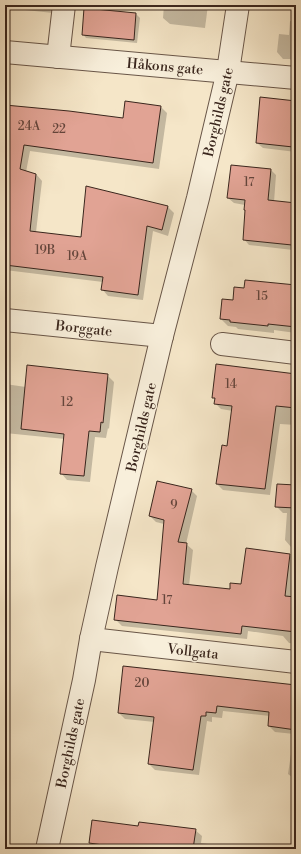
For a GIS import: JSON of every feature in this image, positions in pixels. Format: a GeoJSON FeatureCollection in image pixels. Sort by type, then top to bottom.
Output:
{"type":"FeatureCollection","features":[{"type":"Feature","properties":{"kind":"street"},"geometry":{"type":"LineString","coordinates":[[58,57],[64,5]]}},
{"type":"Feature","properties":{"kind":"street","name":"Borghilds gate"},"geometry":{"type":"LineString","coordinates":[[47,849],[84,680],[91,640],[162,336],[197,205],[228,71],[238,5]]}},
{"type":"Feature","properties":{"kind":"street","name":"Håkons gate"},"geometry":{"type":"LineString","coordinates":[[5,52],[296,78]]}},
{"type":"Feature","properties":{"kind":"street","name":"Borggate"},"geometry":{"type":"LineString","coordinates":[[5,320],[162,336]]}},
{"type":"Feature","properties":{"kind":"street"},"geometry":{"type":"LineString","coordinates":[[222,344],[296,353]]}},
{"type":"Feature","properties":{"kind":"street","name":"Vollgata"},"geometry":{"type":"LineString","coordinates":[[91,640],[296,662]]}},
{"type":"Feature","properties":{"kind":"building"},"geometry":{"type":"Polygon","coordinates":[[[84,8],[136,13],[134,40],[82,35],[84,8]]]}},
{"type":"Feature","properties":{"kind":"building"},"geometry":{"type":"Polygon","coordinates":[[[260,97],[296,101],[296,137],[294,137],[293,147],[256,143],[260,97]]]}},
{"type":"Feature","properties":{"kind":"building"},"geometry":{"type":"Polygon","coordinates":[[[125,101],[161,106],[153,163],[24,145],[20,169],[36,174],[30,231],[81,237],[86,186],[168,206],[162,230],[147,226],[138,295],[101,290],[103,277],[5,265],[5,105],[123,118],[125,101]]]}},
{"type":"Feature","properties":{"kind":"building"},"geometry":{"type":"Polygon","coordinates":[[[231,165],[271,169],[268,200],[296,203],[292,245],[243,240],[245,200],[227,198],[231,165]]]}},
{"type":"Feature","properties":{"kind":"building"},"geometry":{"type":"Polygon","coordinates":[[[245,280],[296,285],[296,327],[230,322],[230,320],[220,319],[222,299],[233,300],[234,287],[244,288],[245,280]]]}},
{"type":"Feature","properties":{"kind":"building"},"geometry":{"type":"Polygon","coordinates":[[[216,364],[296,374],[296,408],[276,406],[265,489],[216,484],[222,445],[227,446],[232,406],[214,404],[215,398],[212,398],[216,364]]]}},
{"type":"Feature","properties":{"kind":"building"},"geometry":{"type":"Polygon","coordinates":[[[27,365],[108,374],[103,423],[101,422],[100,432],[89,431],[84,476],[60,474],[64,434],[21,429],[27,365]]]}},
{"type":"Feature","properties":{"kind":"building"},"geometry":{"type":"Polygon","coordinates":[[[157,481],[192,489],[178,542],[187,543],[183,584],[230,589],[230,583],[241,584],[246,548],[290,554],[285,596],[296,597],[296,632],[242,626],[241,634],[114,620],[117,595],[157,600],[164,520],[149,516],[157,481]]]}},
{"type":"Feature","properties":{"kind":"building"},"geometry":{"type":"Polygon","coordinates":[[[277,484],[296,485],[296,508],[275,507],[277,484]]]}},
{"type":"Feature","properties":{"kind":"building"},"geometry":{"type":"Polygon","coordinates":[[[123,666],[296,685],[296,730],[268,726],[269,712],[217,706],[216,713],[206,712],[206,716],[201,716],[193,770],[148,764],[154,717],[118,713],[123,666]]]}},
{"type":"Feature","properties":{"kind":"building"},"geometry":{"type":"Polygon","coordinates":[[[92,820],[138,826],[139,822],[196,829],[193,849],[102,849],[103,845],[89,843],[92,820]]]}}]}
